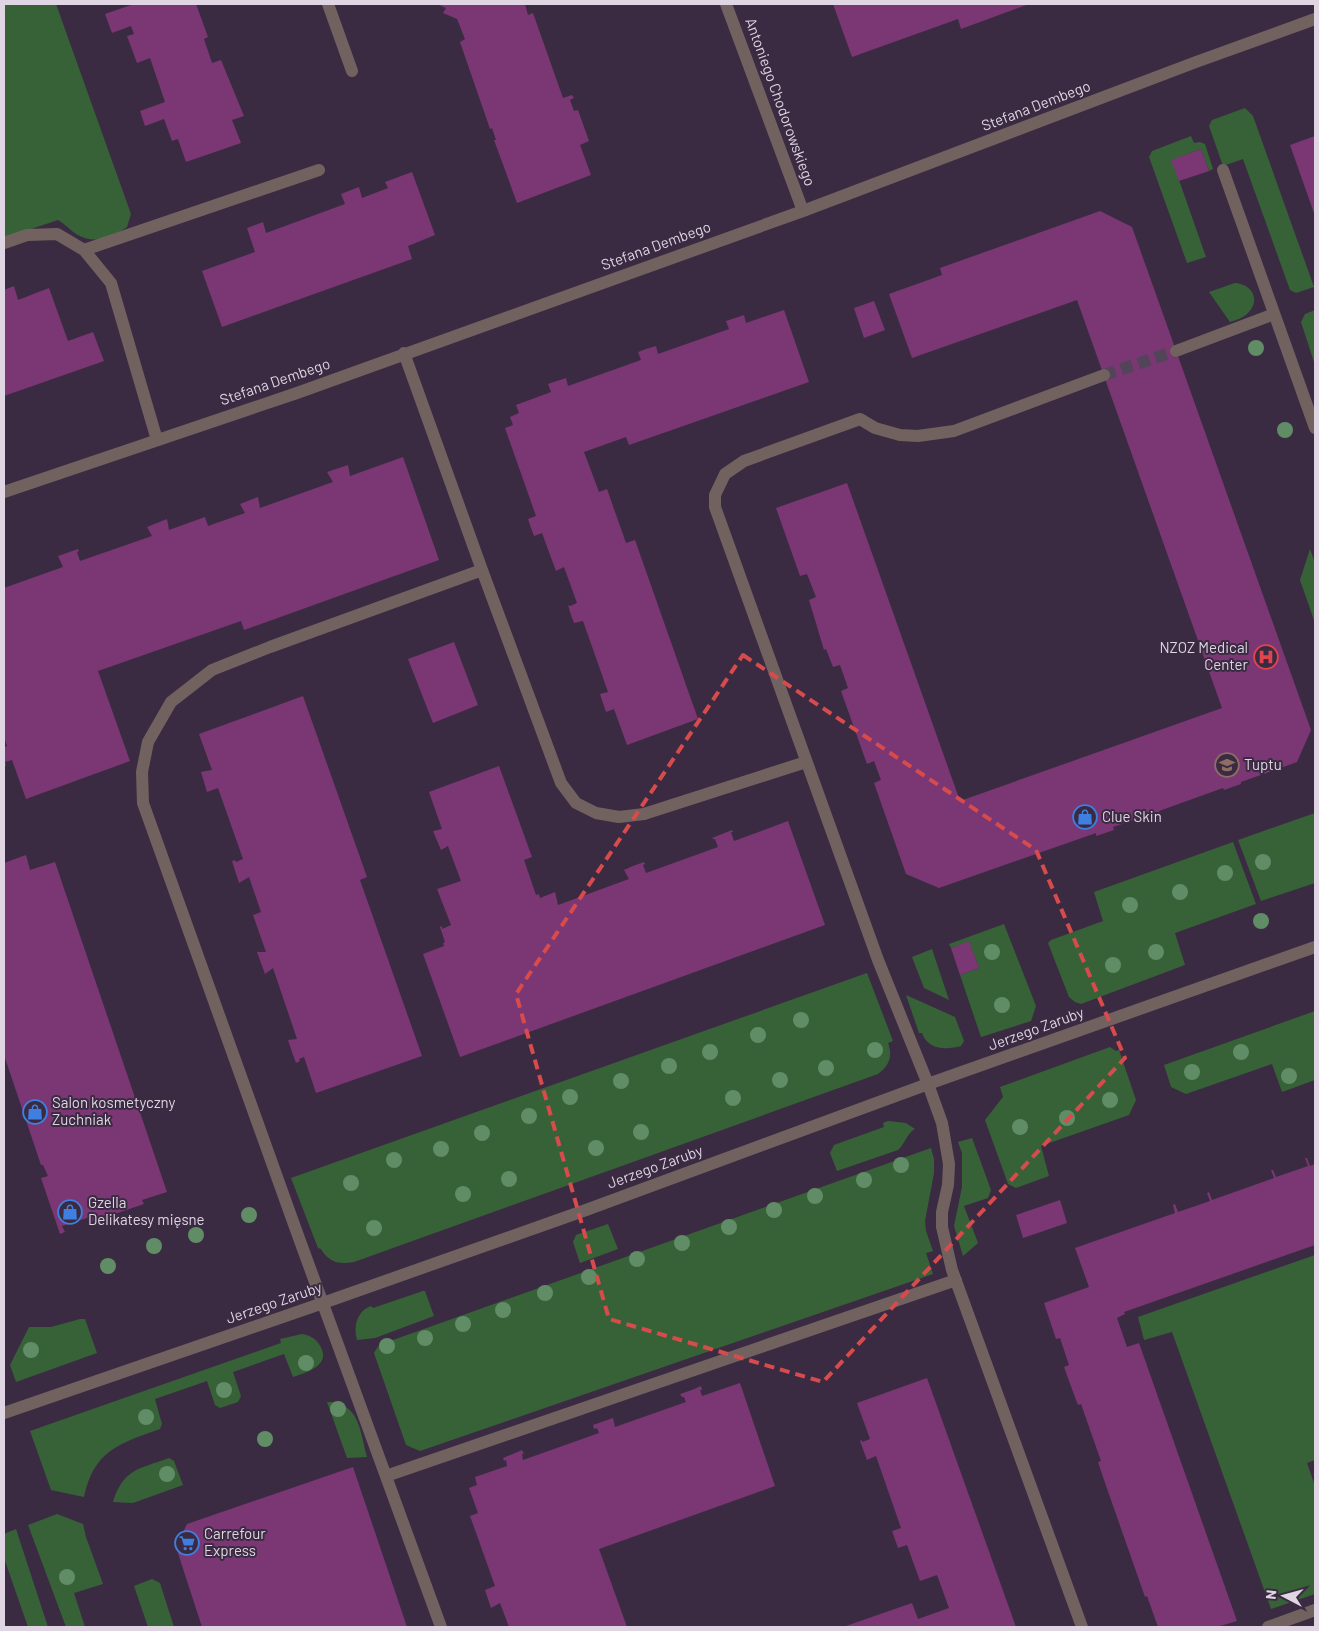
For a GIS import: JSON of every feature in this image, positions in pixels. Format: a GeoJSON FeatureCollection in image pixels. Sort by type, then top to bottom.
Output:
{"type":"FeatureCollection","features":[{"type":"Feature","properties":{"kind":"street"},"geometry":{"type":"LineString","coordinates":[[328,4],[352,71]]}},
{"type":"Feature","properties":{"kind":"street","name":"Antoniego Chodorowskiego"},"geometry":{"type":"LineString","coordinates":[[726,4],[803,211]]}},
{"type":"Feature","properties":{"kind":"street","name":"Stefana Dembego"},"geometry":{"type":"LineString","coordinates":[[4,492],[288,396],[803,211],[1196,62],[1315,19]]}},
{"type":"Feature","properties":{"kind":"street"},"geometry":{"type":"LineString","coordinates":[[84,250],[319,170]]}},
{"type":"Feature","properties":{"kind":"street"},"geometry":{"type":"LineString","coordinates":[[1223,170],[1315,428]]}},
{"type":"Feature","properties":{"kind":"street"},"geometry":{"type":"LineString","coordinates":[[4,243],[27,234],[57,234],[84,250],[111,283],[156,440]]}},
{"type":"Feature","properties":{"kind":"street"},"geometry":{"type":"LineString","coordinates":[[1176,351],[1274,314]]}},
{"type":"Feature","properties":{"kind":"street"},"geometry":{"type":"LineString","coordinates":[[404,353],[561,783],[576,803],[596,813],[619,817],[644,814],[806,762]]}},
{"type":"Feature","properties":{"kind":"street"},"geometry":{"type":"LineString","coordinates":[[1082,1627],[956,1280],[944,1242],[942,1212],[948,1185],[949,1164],[942,1123],[878,960],[806,762],[715,507],[715,495],[725,474],[744,460],[860,419],[875,428],[900,435],[918,436],[954,432],[1104,375]]}},
{"type":"Feature","properties":{"kind":"street"},"geometry":{"type":"LineString","coordinates":[[441,1627],[143,803],[142,772],[148,742],[171,702],[212,670],[482,570]]}},
{"type":"Feature","properties":{"kind":"street","name":"Jerzego Zaruby"},"geometry":{"type":"LineString","coordinates":[[4,1413],[586,1210],[928,1084],[1315,947]]}},
{"type":"Feature","properties":{"kind":"street"},"geometry":{"type":"LineString","coordinates":[[386,1476],[956,1280]]}},
{"type":"Feature","properties":{"kind":"street"},"geometry":{"type":"LineString","coordinates":[[1268,1627],[1315,1610]]}},
{"type":"Feature","properties":{"kind":"highlighted area"},"geometry":{"type":"Polygon","coordinates":[[[743,655],[1036,850],[1125,1058],[823,1382],[609,1319],[516,994],[743,655]]]}},
{"type":"Feature","properties":{"kind":"green space"},"geometry":{"type":"Polygon","coordinates":[[[4,4],[56,4],[131,214],[127,227],[109,237],[96,240],[83,237],[58,220],[4,238],[4,4]]]}},
{"type":"Feature","properties":{"kind":"green space"},"geometry":{"type":"Polygon","coordinates":[[[1245,108],[1253,116],[1314,287],[1296,293],[1290,290],[1243,159],[1223,166],[1209,126],[1212,120],[1245,108]]]}},
{"type":"Feature","properties":{"kind":"green space"},"geometry":{"type":"Polygon","coordinates":[[[1191,136],[1194,143],[1200,142],[1205,144],[1213,169],[1209,171],[1201,149],[1172,160],[1206,257],[1187,263],[1149,157],[1152,151],[1191,136]]]}},
{"type":"Feature","properties":{"kind":"green space"},"geometry":{"type":"Polygon","coordinates":[[[1235,283],[1246,286],[1250,290],[1253,294],[1254,303],[1246,315],[1230,322],[1209,292],[1235,283]]]}},
{"type":"Feature","properties":{"kind":"green space"},"geometry":{"type":"Polygon","coordinates":[[[1315,310],[1315,365],[1301,322],[1305,314],[1315,310]]]}},
{"type":"Feature","properties":{"kind":"green space"},"geometry":{"type":"Polygon","coordinates":[[[1310,549],[1315,563],[1315,623],[1300,580],[1310,549]]]}},
{"type":"Feature","properties":{"kind":"green space"},"geometry":{"type":"Polygon","coordinates":[[[1315,813],[1315,883],[1261,901],[1238,840],[1315,813]]]}},
{"type":"Feature","properties":{"kind":"green space"},"geometry":{"type":"Polygon","coordinates":[[[1233,842],[1256,904],[1175,933],[1185,965],[1081,1004],[1069,997],[1048,943],[1051,940],[1103,921],[1094,892],[1233,842]]]}},
{"type":"Feature","properties":{"kind":"green space"},"geometry":{"type":"Polygon","coordinates":[[[1004,924],[1036,1006],[1031,1021],[981,1037],[960,975],[979,968],[969,942],[951,948],[949,944],[1004,924]]]}},
{"type":"Feature","properties":{"kind":"green space"},"geometry":{"type":"Polygon","coordinates":[[[932,949],[949,1000],[924,988],[912,957],[932,949]]]}},
{"type":"Feature","properties":{"kind":"green space"},"geometry":{"type":"Polygon","coordinates":[[[867,973],[893,1041],[888,1043],[889,1060],[885,1068],[878,1074],[354,1262],[334,1262],[318,1248],[291,1178],[867,973]]]}},
{"type":"Feature","properties":{"kind":"green space"},"geometry":{"type":"Polygon","coordinates":[[[906,995],[955,1017],[964,1041],[961,1046],[944,1048],[933,1046],[929,1043],[922,1033],[919,1033],[906,995]]]}},
{"type":"Feature","properties":{"kind":"green space"},"geometry":{"type":"Polygon","coordinates":[[[1315,1011],[1315,1080],[1282,1092],[1272,1064],[1186,1094],[1171,1087],[1164,1065],[1315,1011]]]}},
{"type":"Feature","properties":{"kind":"green space"},"geometry":{"type":"Polygon","coordinates":[[[1110,1047],[1116,1051],[1119,1050],[1136,1100],[1129,1115],[1041,1146],[1049,1176],[1016,1188],[1008,1184],[985,1120],[1003,1097],[1000,1087],[1110,1047]]]}},
{"type":"Feature","properties":{"kind":"green space"},"geometry":{"type":"Polygon","coordinates":[[[888,1121],[906,1123],[915,1129],[898,1150],[837,1171],[830,1153],[834,1145],[884,1127],[883,1123],[888,1121]]]}},
{"type":"Feature","properties":{"kind":"green space"},"geometry":{"type":"Polygon","coordinates":[[[972,1138],[991,1190],[988,1198],[964,1206],[978,1243],[963,1256],[954,1226],[962,1187],[962,1153],[958,1142],[972,1138]]]}},
{"type":"Feature","properties":{"kind":"green space"},"geometry":{"type":"Polygon","coordinates":[[[931,1148],[934,1159],[934,1173],[925,1221],[926,1231],[933,1251],[926,1253],[933,1274],[420,1451],[406,1445],[374,1353],[379,1345],[931,1148]]]}},
{"type":"Feature","properties":{"kind":"green space"},"geometry":{"type":"Polygon","coordinates":[[[608,1224],[618,1249],[580,1263],[573,1242],[576,1235],[608,1224]]]}},
{"type":"Feature","properties":{"kind":"green space"},"geometry":{"type":"Polygon","coordinates":[[[1315,1255],[1315,1460],[1307,1463],[1315,1486],[1315,1594],[1271,1609],[1172,1332],[1144,1340],[1138,1317],[1315,1255]]]}},
{"type":"Feature","properties":{"kind":"green space"},"geometry":{"type":"Polygon","coordinates":[[[425,1291],[434,1316],[375,1338],[357,1340],[357,1320],[366,1308],[371,1306],[373,1308],[425,1291]]]}},
{"type":"Feature","properties":{"kind":"green space"},"geometry":{"type":"Polygon","coordinates":[[[85,1319],[97,1353],[16,1382],[10,1365],[29,1327],[51,1327],[85,1319]]]}},
{"type":"Feature","properties":{"kind":"green space"},"geometry":{"type":"Polygon","coordinates":[[[302,1334],[316,1340],[323,1351],[321,1362],[312,1370],[293,1377],[284,1354],[233,1372],[241,1396],[238,1402],[220,1408],[215,1405],[207,1381],[155,1399],[162,1424],[160,1429],[132,1439],[110,1451],[94,1469],[88,1481],[84,1497],[51,1490],[30,1431],[281,1343],[280,1339],[302,1334]]]}},
{"type":"Feature","properties":{"kind":"green space"},"geometry":{"type":"Polygon","coordinates":[[[327,1402],[338,1403],[352,1413],[357,1420],[367,1457],[347,1458],[327,1402]]]}},
{"type":"Feature","properties":{"kind":"green space"},"geometry":{"type":"Polygon","coordinates":[[[169,1458],[174,1461],[183,1485],[133,1503],[113,1502],[117,1491],[127,1476],[141,1468],[169,1458]]]}},
{"type":"Feature","properties":{"kind":"green space"},"geometry":{"type":"Polygon","coordinates":[[[57,1514],[83,1524],[103,1584],[74,1593],[85,1627],[66,1627],[28,1525],[57,1514]]]}},
{"type":"Feature","properties":{"kind":"green space"},"geometry":{"type":"Polygon","coordinates":[[[16,1529],[48,1627],[28,1627],[4,1558],[4,1534],[16,1529]]]}},
{"type":"Feature","properties":{"kind":"green space"},"geometry":{"type":"Polygon","coordinates":[[[152,1579],[160,1583],[174,1627],[148,1627],[134,1586],[152,1579]]]}},
{"type":"Feature","properties":{"kind":"building"},"geometry":{"type":"Polygon","coordinates":[[[131,4],[196,4],[208,37],[204,39],[212,63],[221,60],[244,116],[232,120],[241,143],[186,162],[178,139],[172,141],[164,119],[145,126],[140,111],[165,102],[150,58],[137,63],[127,36],[134,34],[131,26],[112,33],[105,14],[131,4]]]}},
{"type":"Feature","properties":{"kind":"building"},"geometry":{"type":"Polygon","coordinates":[[[437,4],[525,4],[528,15],[533,13],[563,98],[572,95],[574,98],[570,100],[574,111],[578,110],[589,141],[580,145],[591,175],[517,203],[460,42],[465,39],[457,19],[443,13],[446,8],[437,4]]]}},
{"type":"Feature","properties":{"kind":"building"},"geometry":{"type":"Polygon","coordinates":[[[833,4],[1029,4],[961,29],[958,19],[852,57],[833,4]]]}},
{"type":"Feature","properties":{"kind":"building"},"geometry":{"type":"Polygon","coordinates":[[[1315,136],[1315,216],[1290,145],[1315,136]]]}},
{"type":"Feature","properties":{"kind":"building"},"geometry":{"type":"Polygon","coordinates":[[[1201,149],[1209,171],[1179,181],[1171,160],[1201,149]]]}},
{"type":"Feature","properties":{"kind":"building"},"geometry":{"type":"Polygon","coordinates":[[[412,172],[435,235],[408,246],[412,259],[222,327],[202,271],[255,252],[247,228],[263,222],[266,233],[345,204],[341,194],[359,187],[362,198],[388,188],[385,182],[412,172]]]}},
{"type":"Feature","properties":{"kind":"building"},"geometry":{"type":"Polygon","coordinates":[[[1100,211],[1132,227],[1311,730],[1297,762],[1241,782],[1241,784],[1224,790],[1223,788],[1159,811],[1160,813],[1113,827],[1114,830],[1096,836],[1096,833],[939,888],[906,874],[874,783],[881,780],[874,761],[867,764],[841,691],[848,688],[840,665],[833,667],[826,649],[824,650],[809,600],[816,597],[807,574],[800,576],[776,508],[847,483],[960,801],[1222,708],[1077,300],[912,358],[889,294],[942,275],[940,268],[1100,211]]]}},
{"type":"Feature","properties":{"kind":"building"},"geometry":{"type":"Polygon","coordinates":[[[14,286],[18,300],[49,288],[68,341],[93,332],[104,361],[4,396],[4,290],[14,286]]]}},
{"type":"Feature","properties":{"kind":"building"},"geometry":{"type":"Polygon","coordinates":[[[874,301],[885,330],[864,338],[854,308],[874,301]]]}},
{"type":"Feature","properties":{"kind":"building"},"geometry":{"type":"Polygon","coordinates":[[[784,310],[809,382],[629,445],[626,437],[584,452],[599,492],[607,489],[626,543],[635,540],[698,719],[627,745],[614,709],[606,712],[600,694],[608,692],[583,621],[574,623],[571,615],[568,605],[577,603],[564,567],[556,571],[542,533],[534,536],[528,519],[536,516],[505,428],[513,425],[510,417],[519,413],[516,405],[551,392],[548,384],[566,378],[568,386],[641,360],[638,352],[646,349],[656,346],[658,354],[729,329],[726,321],[744,315],[746,323],[784,310]]]}},
{"type":"Feature","properties":{"kind":"building"},"geometry":{"type":"Polygon","coordinates":[[[403,457],[439,560],[244,630],[241,621],[98,671],[130,761],[26,799],[12,760],[5,762],[6,766],[4,766],[4,747],[7,746],[4,737],[4,588],[63,567],[58,556],[78,549],[80,561],[152,536],[147,527],[167,519],[169,530],[205,517],[208,526],[245,513],[240,504],[258,497],[260,508],[333,482],[327,472],[348,465],[350,476],[403,457]]]}},
{"type":"Feature","properties":{"kind":"building"},"geometry":{"type":"Polygon","coordinates":[[[454,642],[478,705],[433,723],[408,659],[454,642]]]}},
{"type":"Feature","properties":{"kind":"building"},"geometry":{"type":"Polygon","coordinates":[[[303,696],[367,877],[360,880],[422,1056],[316,1093],[304,1057],[296,1063],[292,1052],[288,1040],[297,1039],[273,968],[265,974],[257,952],[266,952],[253,915],[261,912],[249,877],[239,883],[232,861],[235,860],[236,862],[243,859],[218,788],[207,792],[201,772],[212,770],[199,734],[303,696]]]}},
{"type":"Feature","properties":{"kind":"building"},"geometry":{"type":"Polygon","coordinates":[[[499,766],[532,857],[524,860],[536,895],[539,894],[540,898],[555,892],[558,905],[629,879],[624,870],[633,866],[644,862],[645,864],[643,865],[646,873],[718,847],[715,839],[712,838],[732,830],[734,841],[788,821],[825,925],[460,1057],[423,954],[444,946],[443,943],[445,942],[440,927],[442,926],[442,929],[451,925],[437,889],[461,881],[448,846],[441,850],[433,831],[442,829],[429,792],[499,766]]]}},
{"type":"Feature","properties":{"kind":"building"},"geometry":{"type":"Polygon","coordinates":[[[26,855],[30,870],[55,862],[167,1192],[142,1200],[144,1204],[91,1222],[90,1217],[62,1226],[65,1232],[60,1234],[41,1178],[48,1176],[43,1165],[41,1165],[4,1055],[4,863],[26,855]]]}},
{"type":"Feature","properties":{"kind":"building"},"geometry":{"type":"Polygon","coordinates":[[[969,941],[979,968],[960,975],[951,948],[969,941]]]}},
{"type":"Feature","properties":{"kind":"building"},"geometry":{"type":"Polygon","coordinates":[[[1305,1158],[1307,1158],[1310,1166],[1315,1164],[1315,1245],[1124,1312],[1125,1314],[1117,1318],[1127,1347],[1139,1343],[1237,1621],[1217,1627],[1158,1627],[1147,1596],[1145,1597],[1103,1477],[1098,1462],[1101,1461],[1081,1404],[1078,1405],[1064,1367],[1069,1365],[1060,1338],[1056,1339],[1044,1303],[1089,1287],[1075,1248],[1175,1213],[1173,1205],[1175,1204],[1178,1212],[1210,1201],[1207,1193],[1209,1192],[1212,1200],[1274,1178],[1271,1170],[1273,1170],[1276,1177],[1308,1166],[1305,1158]]]}},
{"type":"Feature","properties":{"kind":"building"},"geometry":{"type":"Polygon","coordinates":[[[1060,1200],[1067,1223],[1023,1238],[1016,1215],[1060,1200]]]}},
{"type":"Feature","properties":{"kind":"building"},"geometry":{"type":"Polygon","coordinates":[[[927,1378],[1016,1627],[843,1627],[912,1603],[918,1619],[949,1608],[937,1575],[920,1581],[907,1545],[898,1548],[892,1531],[901,1528],[876,1456],[867,1460],[860,1441],[870,1439],[857,1403],[927,1378]]]}},
{"type":"Feature","properties":{"kind":"building"},"geometry":{"type":"Polygon","coordinates":[[[740,1383],[775,1486],[599,1549],[627,1627],[509,1627],[500,1603],[491,1608],[485,1590],[495,1586],[470,1516],[478,1513],[469,1488],[477,1485],[475,1477],[507,1466],[506,1460],[504,1461],[503,1458],[522,1450],[524,1454],[522,1454],[523,1460],[599,1433],[597,1428],[594,1429],[593,1425],[613,1418],[615,1427],[686,1402],[680,1394],[701,1386],[702,1396],[740,1383]]]}},
{"type":"Feature","properties":{"kind":"building"},"geometry":{"type":"Polygon","coordinates":[[[353,1467],[407,1627],[202,1627],[176,1547],[187,1524],[353,1467]]]}},
{"type":"Feature","properties":{"kind":"tunnel"},"geometry":{"type":"LineString","coordinates":[[1104,375],[1176,351]]}},
{"type":"Feature","properties":{"kind":"place","name":"NZOZ Medical Center"},"geometry":{"type":"Point","coordinates":[1266,657]}},
{"type":"Feature","properties":{"kind":"place","name":"Tuptu"},"geometry":{"type":"Point","coordinates":[1227,765]}},
{"type":"Feature","properties":{"kind":"place","name":"Clue Skin"},"geometry":{"type":"Point","coordinates":[1085,817]}},
{"type":"Feature","properties":{"kind":"place","name":"Salon kosmetyczny Zuchniak"},"geometry":{"type":"Point","coordinates":[35,1112]}},
{"type":"Feature","properties":{"kind":"place","name":"Gzella Delikatesy mięsne"},"geometry":{"type":"Point","coordinates":[70,1212]}},
{"type":"Feature","properties":{"kind":"place","name":"Carrefour Express"},"geometry":{"type":"Point","coordinates":[187,1543]}}]}
